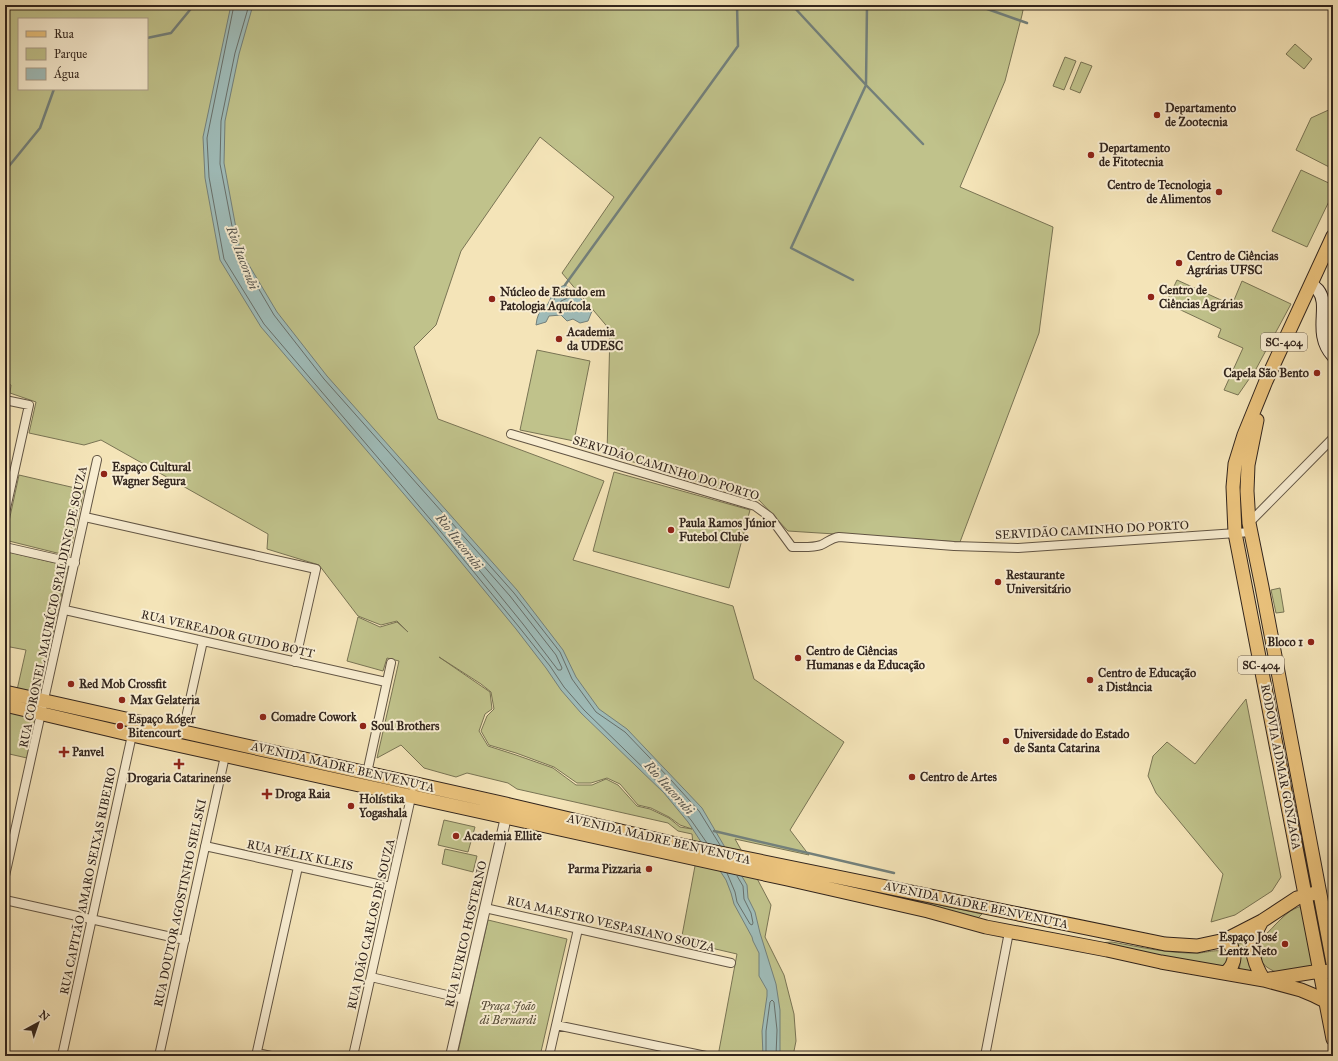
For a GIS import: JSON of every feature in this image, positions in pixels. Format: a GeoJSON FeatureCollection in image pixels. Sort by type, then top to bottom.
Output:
{"type":"FeatureCollection","features":[{"type":"Feature","properties":{"kind":"main road","name":"RODOVIA ADMAR GONZAGA"},"geometry":{"type":"LineString","coordinates":[[1333,236],[1266,381],[1244,435],[1235,464],[1233,487],[1235,533],[1333,1039]]}},
{"type":"Feature","properties":{"kind":"main road"},"geometry":{"type":"LineString","coordinates":[[1311,284],[1319,291],[1322,301],[1322,330],[1324,341],[1333,356]]}},
{"type":"Feature","properties":{"kind":"main road","name":"RODOVIA ADMAR GONZAGA"},"geometry":{"type":"LineString","coordinates":[[1266,381],[1248,465],[1246,491],[1250,528],[1333,963]]}},
{"type":"Feature","properties":{"kind":"main road","name":"AVENIDA MADRE BENVENUTA"},"geometry":{"type":"LineString","coordinates":[[5,692],[366,773],[413,790]]}},
{"type":"Feature","properties":{"kind":"main road","name":"AVENIDA MADRE BENVENUTA"},"geometry":{"type":"LineString","coordinates":[[5,705],[225,756],[413,790],[508,811],[738,856],[1165,944],[1197,946],[1225,940],[1262,921],[1297,898],[1319,892]]}},
{"type":"Feature","properties":{"kind":"main road","name":"AVENIDA MADRE BENVENUTA"},"geometry":{"type":"LineString","coordinates":[[508,811],[687,858],[928,912],[1009,932],[1107,950],[1161,962],[1226,972],[1264,980],[1301,990],[1325,1001]]}},
{"type":"Feature","properties":{"kind":"main road"},"geometry":{"type":"LineString","coordinates":[[975,924],[984,915],[987,907]]}},
{"type":"Feature","properties":{"kind":"main road"},"geometry":{"type":"LineString","coordinates":[[1009,932],[1014,927],[1038,918]]}},
{"type":"Feature","properties":{"kind":"main road"},"geometry":{"type":"LineString","coordinates":[[1262,921],[1252,944],[1253,957],[1257,969],[1264,980]]}},
{"type":"Feature","properties":{"kind":"main road"},"geometry":{"type":"LineString","coordinates":[[1225,940],[1233,948],[1235,959],[1230,969],[1226,972]]}},
{"type":"Feature","properties":{"kind":"main road","name":"AVENIDA MADRE BENVENUTA"},"geometry":{"type":"LineString","coordinates":[[1264,980],[1320,971],[1333,972]]}},
{"type":"Feature","properties":{"kind":"street"},"geometry":{"type":"LineString","coordinates":[[5,400],[29,405],[6,501],[5,513]]}},
{"type":"Feature","properties":{"kind":"street","name":"SERVIDÃO CAMINHO DO PORTO"},"geometry":{"type":"LineString","coordinates":[[511,434],[755,506],[770,518],[792,548],[814,547],[822,545],[831,538],[839,537],[954,546],[1018,548],[1235,533],[1250,528]]}},
{"type":"Feature","properties":{"kind":"street"},"geometry":{"type":"LineString","coordinates":[[1250,528],[1333,438]]}},
{"type":"Feature","properties":{"kind":"street","name":"RUA CORONEL MAURÍCIO SPALDING DE SOUZA"},"geometry":{"type":"LineString","coordinates":[[6,871],[42,714],[97,460]]}},
{"type":"Feature","properties":{"kind":"street"},"geometry":{"type":"LineString","coordinates":[[85,517],[316,569],[295,662]]}},
{"type":"Feature","properties":{"kind":"street"},"geometry":{"type":"LineString","coordinates":[[5,547],[75,563]]}},
{"type":"Feature","properties":{"kind":"street","name":"RUA VEREADOR GUIDO BOTT"},"geometry":{"type":"LineString","coordinates":[[64,610],[386,682]]}},
{"type":"Feature","properties":{"kind":"street"},"geometry":{"type":"LineString","coordinates":[[183,731],[203,641]]}},
{"type":"Feature","properties":{"kind":"street"},"geometry":{"type":"LineString","coordinates":[[366,773],[391,663]]}},
{"type":"Feature","properties":{"kind":"street","name":"RUA CAPITÃO AMARO SEIXAS RIBEIRO"},"geometry":{"type":"LineString","coordinates":[[62,1056],[132,735]]}},
{"type":"Feature","properties":{"kind":"street","name":"RUA DOUTOR AGOSTINHO SIELSKI"},"geometry":{"type":"LineString","coordinates":[[159,1056],[225,756]]}},
{"type":"Feature","properties":{"kind":"street","name":"RUA JOÃO CARLOS DE SOUZA"},"geometry":{"type":"LineString","coordinates":[[353,1056],[413,790]]}},
{"type":"Feature","properties":{"kind":"street","name":"RUA EURICO HOSTERNO"},"geometry":{"type":"LineString","coordinates":[[451,1056],[508,811]]}},
{"type":"Feature","properties":{"kind":"street","name":"RUA FÉLIX KLEIS"},"geometry":{"type":"LineString","coordinates":[[205,846],[391,887]]}},
{"type":"Feature","properties":{"kind":"street"},"geometry":{"type":"LineString","coordinates":[[271,1056],[257,1054],[298,867]]}},
{"type":"Feature","properties":{"kind":"street"},"geometry":{"type":"LineString","coordinates":[[5,900],[184,940]]}},
{"type":"Feature","properties":{"kind":"street","name":"RUA MAESTRO VESPASIANO SOUZA"},"geometry":{"type":"LineString","coordinates":[[485,908],[730,963]]}},
{"type":"Feature","properties":{"kind":"street"},"geometry":{"type":"LineString","coordinates":[[549,1056],[578,929]]}},
{"type":"Feature","properties":{"kind":"street"},"geometry":{"type":"LineString","coordinates":[[985,1056],[1009,932]]}},
{"type":"Feature","properties":{"kind":"street"},"geometry":{"type":"LineString","coordinates":[[371,977],[464,999]]}},
{"type":"Feature","properties":{"kind":"street"},"geometry":{"type":"LineString","coordinates":[[556,1025],[706,1056]]}},
{"type":"Feature","properties":{"kind":"green space"},"geometry":{"type":"Polygon","coordinates":[[[5,5],[1024,5],[1005,81],[960,187],[1053,227],[1039,333],[960,542],[788,531],[759,500],[607,454],[610,330],[562,273],[614,197],[540,137],[461,251],[436,325],[414,347],[438,419],[604,481],[573,560],[733,606],[754,679],[844,742],[790,830],[809,855],[735,839],[749,864],[982,914],[978,918],[752,869],[771,905],[765,937],[784,975],[794,1014],[796,1041],[793,1056],[718,1056],[737,954],[681,941],[695,866],[692,834],[678,831],[668,823],[517,789],[508,783],[467,773],[456,777],[424,768],[401,745],[377,758],[399,661],[387,658],[383,671],[347,661],[358,617],[380,627],[397,622],[408,632],[397,621],[381,625],[358,616],[319,565],[267,549],[268,534],[101,440],[84,445],[29,433],[36,402],[10,393],[11,385],[5,383],[5,5]],[[439,657],[490,692],[492,709],[485,714],[479,731],[488,746],[553,768],[576,785],[592,785],[606,779],[618,785],[637,806],[650,809],[669,818],[680,827],[692,829],[680,825],[669,817],[651,808],[638,805],[620,784],[607,778],[591,783],[577,783],[554,767],[489,745],[481,731],[487,716],[494,709],[491,692],[439,657]]]}},
{"type":"Feature","properties":{"kind":"green space"},"geometry":{"type":"Polygon","coordinates":[[[1295,44],[1312,59],[1304,69],[1286,54],[1295,44]]]}},
{"type":"Feature","properties":{"kind":"green space"},"geometry":{"type":"Polygon","coordinates":[[[1065,57],[1076,61],[1064,90],[1053,86],[1065,57]]]}},
{"type":"Feature","properties":{"kind":"green space"},"geometry":{"type":"Polygon","coordinates":[[[1081,62],[1092,66],[1080,93],[1070,89],[1081,62]]]}},
{"type":"Feature","properties":{"kind":"green space"},"geometry":{"type":"Polygon","coordinates":[[[1333,108],[1333,169],[1296,150],[1311,118],[1333,108]]]}},
{"type":"Feature","properties":{"kind":"green space"},"geometry":{"type":"Polygon","coordinates":[[[1301,170],[1333,185],[1333,193],[1307,247],[1272,231],[1301,170]]]}},
{"type":"Feature","properties":{"kind":"green space"},"geometry":{"type":"Polygon","coordinates":[[[1177,280],[1232,305],[1242,281],[1291,304],[1256,369],[1238,395],[1224,390],[1243,348],[1218,337],[1221,329],[1166,303],[1177,280]]]}},
{"type":"Feature","properties":{"kind":"green space"},"geometry":{"type":"Polygon","coordinates":[[[537,350],[590,361],[574,441],[520,430],[537,350]]]}},
{"type":"Feature","properties":{"kind":"green space","name":"Paula Ramos Júnior Futebol Clube"},"geometry":{"type":"Polygon","coordinates":[[[614,472],[750,510],[729,588],[593,551],[614,472]]]}},
{"type":"Feature","properties":{"kind":"green space"},"geometry":{"type":"Polygon","coordinates":[[[19,475],[84,490],[69,556],[5,540],[19,475]]]}},
{"type":"Feature","properties":{"kind":"green space"},"geometry":{"type":"Polygon","coordinates":[[[5,551],[68,566],[39,695],[17,690],[26,650],[5,646],[5,551]]]}},
{"type":"Feature","properties":{"kind":"green space"},"geometry":{"type":"Polygon","coordinates":[[[1280,588],[1284,612],[1276,613],[1271,590],[1280,588]]]}},
{"type":"Feature","properties":{"kind":"green space"},"geometry":{"type":"Polygon","coordinates":[[[1246,699],[1281,877],[1272,891],[1235,915],[1211,922],[1223,874],[1156,793],[1148,776],[1153,756],[1167,742],[1195,764],[1246,699]]]}},
{"type":"Feature","properties":{"kind":"green space"},"geometry":{"type":"Polygon","coordinates":[[[5,711],[36,718],[27,758],[5,753],[5,711]]]}},
{"type":"Feature","properties":{"kind":"green space","name":"Academia Ellite"},"geometry":{"type":"Polygon","coordinates":[[[444,820],[475,827],[468,852],[438,845],[444,820]]]}},
{"type":"Feature","properties":{"kind":"green space","name":"Academia Ellite"},"geometry":{"type":"Polygon","coordinates":[[[445,849],[477,856],[473,872],[442,864],[445,849]]]}},
{"type":"Feature","properties":{"kind":"green space","name":"Espaço José Lentz Neto"},"geometry":{"type":"Polygon","coordinates":[[[1302,906],[1313,967],[1290,974],[1283,974],[1271,970],[1262,962],[1260,957],[1259,946],[1262,939],[1290,911],[1302,906]]]}},
{"type":"Feature","properties":{"kind":"green space","name":"Praça João di Bernardi"},"geometry":{"type":"Polygon","coordinates":[[[488,920],[567,939],[540,1056],[457,1056],[488,920]]]}},
{"type":"Feature","properties":{"kind":"green space","name":"Espaço José Lentz Neto"},"geometry":{"type":"Polygon","coordinates":[[[1112,942],[1155,950],[1188,953],[1220,951],[1231,956],[1224,967],[1084,944],[1112,942]]]}},
{"type":"Feature","properties":{"kind":"green space","name":"Espaço José Lentz Neto"},"geometry":{"type":"Polygon","coordinates":[[[1245,942],[1246,954],[1253,970],[1249,971],[1239,970],[1239,956],[1233,945],[1245,942]]]}},
{"type":"Feature","properties":{"kind":"water","name":"Rio Itacorubi"},"geometry":{"type":"Polygon","coordinates":[[[231,5],[253,5],[239,54],[225,121],[224,163],[240,250],[277,312],[327,376],[517,590],[563,650],[576,677],[599,709],[627,729],[702,808],[747,885],[748,898],[755,912],[776,984],[780,1010],[780,1056],[763,1056],[762,1031],[767,990],[759,976],[759,953],[734,904],[726,880],[688,822],[664,793],[581,713],[561,690],[516,629],[433,528],[261,327],[220,260],[205,178],[203,137],[231,5]]]}},
{"type":"Feature","properties":{"kind":"water"},"geometry":{"type":"Polygon","coordinates":[[[565,285],[575,292],[592,311],[588,321],[580,323],[573,319],[567,321],[561,315],[549,316],[546,322],[536,325],[540,310],[548,304],[555,289],[565,285]]]}},
{"type":"Feature","properties":{"kind":"waterway"},"geometry":{"type":"LineString","coordinates":[[148,38],[171,33],[194,5]]}},
{"type":"Feature","properties":{"kind":"waterway"},"geometry":{"type":"LineString","coordinates":[[565,285],[738,46],[737,5]]}},
{"type":"Feature","properties":{"kind":"waterway"},"geometry":{"type":"LineString","coordinates":[[792,5],[866,85],[791,248],[853,280]]}},
{"type":"Feature","properties":{"kind":"waterway"},"geometry":{"type":"LineString","coordinates":[[867,5],[866,85],[923,144]]}},
{"type":"Feature","properties":{"kind":"waterway"},"geometry":{"type":"LineString","coordinates":[[976,5],[1027,23]]}},
{"type":"Feature","properties":{"kind":"waterway"},"geometry":{"type":"LineString","coordinates":[[5,171],[40,128],[54,90]]}},
{"type":"Feature","properties":{"kind":"waterway"},"geometry":{"type":"LineString","coordinates":[[714,831],[894,873]]}},
{"type":"Feature","properties":{"kind":"place","name":"Departamento de Zootecnia"},"geometry":{"type":"Point","coordinates":[1157,115]}},
{"type":"Feature","properties":{"kind":"place","name":"Departamento de Fitotecnia"},"geometry":{"type":"Point","coordinates":[1091,155]}},
{"type":"Feature","properties":{"kind":"place","name":"Centro de Tecnologia de Alimentos"},"geometry":{"type":"Point","coordinates":[1219,192]}},
{"type":"Feature","properties":{"kind":"place","name":"Centro de Ciências Agrárias UFSC"},"geometry":{"type":"Point","coordinates":[1179,263]}},
{"type":"Feature","properties":{"kind":"place","name":"Centro de Ciências Agrárias"},"geometry":{"type":"Point","coordinates":[1151,297]}},
{"type":"Feature","properties":{"kind":"place","name":"Núcleo de Estudo em Patologia Aquícola"},"geometry":{"type":"Point","coordinates":[492,299]}},
{"type":"Feature","properties":{"kind":"place","name":"Academia da UDESC"},"geometry":{"type":"Point","coordinates":[559,339]}},
{"type":"Feature","properties":{"kind":"place","name":"Capela São Bento"},"geometry":{"type":"Point","coordinates":[1317,373]}},
{"type":"Feature","properties":{"kind":"place","name":"Espaço Cultural Wagner Segura"},"geometry":{"type":"Point","coordinates":[104,474]}},
{"type":"Feature","properties":{"kind":"place","name":"Paula Ramos Júnior Futebol Clube"},"geometry":{"type":"Point","coordinates":[671,530]}},
{"type":"Feature","properties":{"kind":"place","name":"Restaurante Universitário"},"geometry":{"type":"Point","coordinates":[998,582]}},
{"type":"Feature","properties":{"kind":"place","name":"Bloco 1"},"geometry":{"type":"Point","coordinates":[1311,642]}},
{"type":"Feature","properties":{"kind":"place","name":"Centro de Ciências Humanas e da Educação"},"geometry":{"type":"Point","coordinates":[798,658]}},
{"type":"Feature","properties":{"kind":"place","name":"Centro de Educação a Distância"},"geometry":{"type":"Point","coordinates":[1090,680]}},
{"type":"Feature","properties":{"kind":"place","name":"Red Mob Crossfit"},"geometry":{"type":"Point","coordinates":[71,684]}},
{"type":"Feature","properties":{"kind":"place","name":"Max Gelateria"},"geometry":{"type":"Point","coordinates":[122,700]}},
{"type":"Feature","properties":{"kind":"place","name":"Comadre Cowork"},"geometry":{"type":"Point","coordinates":[263,717]}},
{"type":"Feature","properties":{"kind":"place","name":"Espaço Róger Bitencourt"},"geometry":{"type":"Point","coordinates":[120,726]}},
{"type":"Feature","properties":{"kind":"place","name":"Soul Brothers"},"geometry":{"type":"Point","coordinates":[363,726]}},
{"type":"Feature","properties":{"kind":"place","name":"Universidade do Estado de Santa Catarina"},"geometry":{"type":"Point","coordinates":[1006,741]}},
{"type":"Feature","properties":{"kind":"place","name":"Panvel"},"geometry":{"type":"Point","coordinates":[64,752]}},
{"type":"Feature","properties":{"kind":"place","name":"Drogaria Catarinense"},"geometry":{"type":"Point","coordinates":[179,764]}},
{"type":"Feature","properties":{"kind":"place","name":"Centro de Artes"},"geometry":{"type":"Point","coordinates":[912,777]}},
{"type":"Feature","properties":{"kind":"place","name":"Droga Raia"},"geometry":{"type":"Point","coordinates":[267,794]}},
{"type":"Feature","properties":{"kind":"place","name":"Holístika Yogashala"},"geometry":{"type":"Point","coordinates":[351,806]}},
{"type":"Feature","properties":{"kind":"place","name":"Academia Ellite"},"geometry":{"type":"Point","coordinates":[456,836]}},
{"type":"Feature","properties":{"kind":"place","name":"Parma Pizzaria"},"geometry":{"type":"Point","coordinates":[649,869]}},
{"type":"Feature","properties":{"kind":"place","name":"Espaço José Lentz Neto"},"geometry":{"type":"Point","coordinates":[1285,944]}}]}
